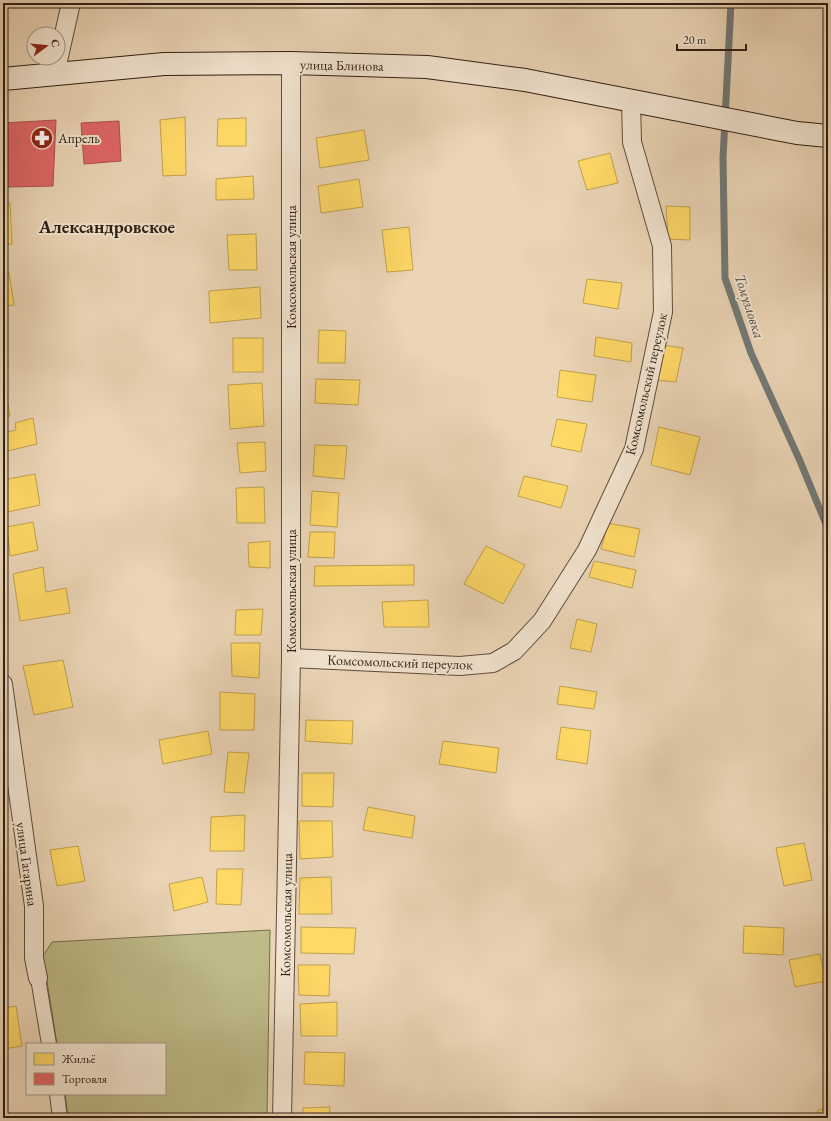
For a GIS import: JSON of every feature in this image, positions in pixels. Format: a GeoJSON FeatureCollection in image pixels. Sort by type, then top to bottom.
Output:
{"type":"FeatureCollection","features":[{"type":"Feature","properties":{"kind":"main road","name":"улица Блинова"},"geometry":{"type":"LineString","coordinates":[[3,79],[164,64],[291,63],[427,67],[525,80],[797,133],[828,136]]}},
{"type":"Feature","properties":{"kind":"street"},"geometry":{"type":"LineString","coordinates":[[55,74],[71,3]]}},
{"type":"Feature","properties":{"kind":"street","name":"Комсомольская улица"},"geometry":{"type":"LineString","coordinates":[[282,1118],[291,658],[291,63]]}},
{"type":"Feature","properties":{"kind":"street","name":"Комсомольский переулок"},"geometry":{"type":"LineString","coordinates":[[291,658],[460,666],[493,663],[514,651],[542,621],[587,550],[634,449],[663,312],[662,246],[632,142],[631,100]]}},
{"type":"Feature","properties":{"kind":"street","name":"улица Гагарина"},"geometry":{"type":"LineString","coordinates":[[3,684],[34,906],[34,958],[50,1043]]}},
{"type":"Feature","properties":{"kind":"street"},"geometry":{"type":"LineString","coordinates":[[56,1095],[60,1118]]}},
{"type":"Feature","properties":{"kind":"shaded area"},"geometry":{"type":"Polygon","coordinates":[[[270,930],[267,1118],[68,1118],[65,1095],[166,1095],[166,1043],[57,1043],[43,956],[52,942],[270,930]]]}},
{"type":"Feature","properties":{"kind":"building: Жильё"},"geometry":{"type":"Polygon","coordinates":[[[185,117],[186,175],[163,176],[160,120],[185,117]]]}},
{"type":"Feature","properties":{"kind":"building: Жильё"},"geometry":{"type":"Polygon","coordinates":[[[246,118],[246,146],[217,146],[218,119],[246,118]]]}},
{"type":"Feature","properties":{"kind":"building: Жильё"},"geometry":{"type":"Polygon","coordinates":[[[364,130],[369,160],[320,168],[316,138],[364,130]]]}},
{"type":"Feature","properties":{"kind":"building: Жильё"},"geometry":{"type":"Polygon","coordinates":[[[610,153],[618,183],[587,190],[578,161],[610,153]]]}},
{"type":"Feature","properties":{"kind":"building: Жильё"},"geometry":{"type":"Polygon","coordinates":[[[253,176],[254,199],[216,200],[216,179],[253,176]]]}},
{"type":"Feature","properties":{"kind":"building: Жильё"},"geometry":{"type":"Polygon","coordinates":[[[359,179],[363,207],[321,213],[318,186],[359,179]]]}},
{"type":"Feature","properties":{"kind":"building: Жильё"},"geometry":{"type":"Polygon","coordinates":[[[10,203],[12,244],[3,245],[3,204],[10,203]]]}},
{"type":"Feature","properties":{"kind":"building: Жильё"},"geometry":{"type":"Polygon","coordinates":[[[666,206],[690,207],[690,240],[668,239],[666,206]]]}},
{"type":"Feature","properties":{"kind":"building: Жильё"},"geometry":{"type":"Polygon","coordinates":[[[409,227],[413,270],[387,272],[382,230],[409,227]]]}},
{"type":"Feature","properties":{"kind":"building: Жильё"},"geometry":{"type":"Polygon","coordinates":[[[256,234],[257,270],[229,270],[227,235],[256,234]]]}},
{"type":"Feature","properties":{"kind":"building: Жильё"},"geometry":{"type":"Polygon","coordinates":[[[9,273],[14,305],[3,306],[3,274],[9,273]]]}},
{"type":"Feature","properties":{"kind":"building: Жильё"},"geometry":{"type":"Polygon","coordinates":[[[587,279],[622,283],[618,309],[583,303],[587,279]]]}},
{"type":"Feature","properties":{"kind":"building: Жильё"},"geometry":{"type":"Polygon","coordinates":[[[260,287],[261,318],[210,323],[209,291],[260,287]]]}},
{"type":"Feature","properties":{"kind":"building: Жильё"},"geometry":{"type":"Polygon","coordinates":[[[5,328],[8,366],[3,366],[3,329],[5,328]]]}},
{"type":"Feature","properties":{"kind":"building: Жильё"},"geometry":{"type":"Polygon","coordinates":[[[319,330],[346,331],[345,363],[318,363],[319,330]]]}},
{"type":"Feature","properties":{"kind":"building: Жильё"},"geometry":{"type":"Polygon","coordinates":[[[596,337],[632,343],[631,362],[594,356],[596,337]]]}},
{"type":"Feature","properties":{"kind":"building: Жильё"},"geometry":{"type":"Polygon","coordinates":[[[233,338],[263,338],[263,372],[233,372],[233,338]]]}},
{"type":"Feature","properties":{"kind":"building: Жильё"},"geometry":{"type":"Polygon","coordinates":[[[662,345],[683,348],[676,382],[655,380],[662,345]]]}},
{"type":"Feature","properties":{"kind":"building: Жильё"},"geometry":{"type":"Polygon","coordinates":[[[560,370],[596,375],[592,402],[557,397],[560,370]]]}},
{"type":"Feature","properties":{"kind":"building: Жильё"},"geometry":{"type":"Polygon","coordinates":[[[316,379],[360,380],[358,405],[315,403],[316,379]]]}},
{"type":"Feature","properties":{"kind":"building: Жильё"},"geometry":{"type":"Polygon","coordinates":[[[3,381],[10,416],[3,417],[3,381]]]}},
{"type":"Feature","properties":{"kind":"building: Жильё"},"geometry":{"type":"Polygon","coordinates":[[[262,383],[264,426],[230,429],[228,385],[262,383]]]}},
{"type":"Feature","properties":{"kind":"building: Жильё"},"geometry":{"type":"Polygon","coordinates":[[[33,418],[37,444],[3,452],[3,433],[16,430],[15,423],[33,418]]]}},
{"type":"Feature","properties":{"kind":"building: Жильё"},"geometry":{"type":"Polygon","coordinates":[[[557,419],[587,424],[581,452],[551,446],[557,419]]]}},
{"type":"Feature","properties":{"kind":"building: Жильё"},"geometry":{"type":"Polygon","coordinates":[[[659,427],[700,437],[690,475],[651,465],[659,427]]]}},
{"type":"Feature","properties":{"kind":"building: Жильё"},"geometry":{"type":"Polygon","coordinates":[[[265,442],[266,471],[240,473],[237,443],[265,442]]]}},
{"type":"Feature","properties":{"kind":"building: Жильё"},"geometry":{"type":"Polygon","coordinates":[[[315,445],[347,446],[344,479],[313,476],[315,445]]]}},
{"type":"Feature","properties":{"kind":"building: Жильё"},"geometry":{"type":"Polygon","coordinates":[[[35,474],[40,505],[3,513],[3,480],[35,474]]]}},
{"type":"Feature","properties":{"kind":"building: Жильё"},"geometry":{"type":"Polygon","coordinates":[[[524,476],[568,486],[561,508],[518,496],[524,476]]]}},
{"type":"Feature","properties":{"kind":"building: Жильё"},"geometry":{"type":"Polygon","coordinates":[[[264,487],[265,523],[237,523],[236,488],[264,487]]]}},
{"type":"Feature","properties":{"kind":"building: Жильё"},"geometry":{"type":"Polygon","coordinates":[[[312,491],[339,493],[337,527],[310,525],[312,491]]]}},
{"type":"Feature","properties":{"kind":"building: Жильё"},"geometry":{"type":"Polygon","coordinates":[[[33,522],[38,550],[10,556],[7,527],[33,522]]]}},
{"type":"Feature","properties":{"kind":"building: Жильё"},"geometry":{"type":"Polygon","coordinates":[[[608,523],[640,529],[634,557],[601,549],[608,523]]]}},
{"type":"Feature","properties":{"kind":"building: Жильё"},"geometry":{"type":"Polygon","coordinates":[[[310,532],[335,532],[334,558],[308,557],[310,532]]]}},
{"type":"Feature","properties":{"kind":"building: Жильё"},"geometry":{"type":"Polygon","coordinates":[[[270,541],[270,568],[249,567],[248,543],[270,541]]]}},
{"type":"Feature","properties":{"kind":"building: Жильё"},"geometry":{"type":"Polygon","coordinates":[[[486,546],[525,565],[503,604],[464,584],[486,546]]]}},
{"type":"Feature","properties":{"kind":"building: Жильё"},"geometry":{"type":"Polygon","coordinates":[[[594,561],[636,570],[632,588],[589,577],[594,561]]]}},
{"type":"Feature","properties":{"kind":"building: Жильё"},"geometry":{"type":"Polygon","coordinates":[[[414,565],[414,585],[314,586],[315,566],[414,565]]]}},
{"type":"Feature","properties":{"kind":"building: Жильё"},"geometry":{"type":"Polygon","coordinates":[[[43,567],[46,592],[66,588],[70,613],[20,621],[13,574],[43,567]]]}},
{"type":"Feature","properties":{"kind":"building: Жильё"},"geometry":{"type":"Polygon","coordinates":[[[428,600],[429,627],[384,627],[382,602],[428,600]]]}},
{"type":"Feature","properties":{"kind":"building: Жильё"},"geometry":{"type":"Polygon","coordinates":[[[263,609],[261,635],[235,635],[236,610],[263,609]]]}},
{"type":"Feature","properties":{"kind":"building: Жильё"},"geometry":{"type":"Polygon","coordinates":[[[577,619],[597,624],[591,652],[570,648],[577,619]]]}},
{"type":"Feature","properties":{"kind":"building: Жильё"},"geometry":{"type":"Polygon","coordinates":[[[231,643],[260,643],[259,678],[232,676],[231,643]]]}},
{"type":"Feature","properties":{"kind":"building: Жильё"},"geometry":{"type":"Polygon","coordinates":[[[63,660],[73,707],[34,715],[23,666],[63,660]]]}},
{"type":"Feature","properties":{"kind":"building: Жильё"},"geometry":{"type":"Polygon","coordinates":[[[560,686],[597,692],[594,709],[557,704],[560,686]]]}},
{"type":"Feature","properties":{"kind":"building: Жильё"},"geometry":{"type":"Polygon","coordinates":[[[220,692],[255,694],[254,730],[220,730],[220,692]]]}},
{"type":"Feature","properties":{"kind":"building: Жильё"},"geometry":{"type":"Polygon","coordinates":[[[306,720],[353,721],[352,744],[305,741],[306,720]]]}},
{"type":"Feature","properties":{"kind":"building: Жильё"},"geometry":{"type":"Polygon","coordinates":[[[561,727],[591,731],[587,764],[556,759],[561,727]]]}},
{"type":"Feature","properties":{"kind":"building: Жильё"},"geometry":{"type":"Polygon","coordinates":[[[208,731],[212,754],[163,764],[159,740],[208,731]]]}},
{"type":"Feature","properties":{"kind":"building: Жильё"},"geometry":{"type":"Polygon","coordinates":[[[443,741],[499,748],[496,773],[439,764],[443,741]]]}},
{"type":"Feature","properties":{"kind":"building: Жильё"},"geometry":{"type":"Polygon","coordinates":[[[228,752],[249,753],[244,793],[224,792],[228,752]]]}},
{"type":"Feature","properties":{"kind":"building: Жильё"},"geometry":{"type":"Polygon","coordinates":[[[302,773],[334,773],[333,807],[302,806],[302,773]]]}},
{"type":"Feature","properties":{"kind":"building: Жильё"},"geometry":{"type":"Polygon","coordinates":[[[368,807],[415,816],[412,838],[363,830],[368,807]]]}},
{"type":"Feature","properties":{"kind":"building: Жильё"},"geometry":{"type":"Polygon","coordinates":[[[245,815],[244,851],[210,851],[211,817],[245,815]]]}},
{"type":"Feature","properties":{"kind":"building: Жильё"},"geometry":{"type":"Polygon","coordinates":[[[299,821],[332,821],[333,857],[300,859],[299,821]]]}},
{"type":"Feature","properties":{"kind":"building: Жильё"},"geometry":{"type":"Polygon","coordinates":[[[804,843],[812,880],[784,886],[776,848],[804,843]]]}},
{"type":"Feature","properties":{"kind":"building: Жильё"},"geometry":{"type":"Polygon","coordinates":[[[78,846],[85,881],[57,886],[50,850],[78,846]]]}},
{"type":"Feature","properties":{"kind":"building: Жильё"},"geometry":{"type":"Polygon","coordinates":[[[217,869],[243,869],[241,905],[216,904],[217,869]]]}},
{"type":"Feature","properties":{"kind":"building: Жильё"},"geometry":{"type":"Polygon","coordinates":[[[202,877],[208,902],[174,911],[169,884],[202,877]]]}},
{"type":"Feature","properties":{"kind":"building: Жильё"},"geometry":{"type":"Polygon","coordinates":[[[331,877],[332,914],[299,914],[300,878],[331,877]]]}},
{"type":"Feature","properties":{"kind":"building: Жильё"},"geometry":{"type":"Polygon","coordinates":[[[744,926],[784,928],[783,955],[743,953],[744,926]]]}},
{"type":"Feature","properties":{"kind":"building: Жильё"},"geometry":{"type":"Polygon","coordinates":[[[301,927],[356,928],[354,954],[301,953],[301,927]]]}},
{"type":"Feature","properties":{"kind":"building: Жильё"},"geometry":{"type":"Polygon","coordinates":[[[820,954],[826,981],[795,987],[789,960],[820,954]]]}},
{"type":"Feature","properties":{"kind":"building: Жильё"},"geometry":{"type":"Polygon","coordinates":[[[298,965],[330,965],[329,996],[299,995],[298,965]]]}},
{"type":"Feature","properties":{"kind":"building: Жильё"},"geometry":{"type":"Polygon","coordinates":[[[337,1002],[337,1036],[301,1036],[300,1004],[337,1002]]]}},
{"type":"Feature","properties":{"kind":"building: Жильё"},"geometry":{"type":"Polygon","coordinates":[[[16,1006],[22,1046],[3,1049],[3,1008],[16,1006]]]}},
{"type":"Feature","properties":{"kind":"building: Жильё"},"geometry":{"type":"Polygon","coordinates":[[[305,1052],[345,1053],[344,1086],[304,1084],[305,1052]]]}},
{"type":"Feature","properties":{"kind":"building: Жильё"},"geometry":{"type":"Polygon","coordinates":[[[828,1052],[828,1085],[826,1085],[823,1053],[828,1052]]]}},
{"type":"Feature","properties":{"kind":"building: Жильё"},"geometry":{"type":"Polygon","coordinates":[[[330,1107],[329,1118],[303,1118],[303,1108],[330,1107]]]}},
{"type":"Feature","properties":{"kind":"building: Жильё"},"geometry":{"type":"Polygon","coordinates":[[[828,1109],[828,1118],[818,1118],[818,1110],[828,1109]]]}},
{"type":"Feature","properties":{"kind":"building: Торговля"},"geometry":{"type":"Polygon","coordinates":[[[56,120],[53,186],[8,187],[3,167],[3,123],[56,120]]]}},
{"type":"Feature","properties":{"kind":"building: Торговля"},"geometry":{"type":"Polygon","coordinates":[[[119,121],[121,161],[84,164],[81,123],[119,121]]]}},
{"type":"Feature","properties":{"kind":"waterway","name":"Томузловка"},"geometry":{"type":"LineString","coordinates":[[731,3],[723,158],[725,278],[751,353],[800,461],[828,529]]}},
{"type":"Feature","properties":{"kind":"place","name":"Апрель"},"geometry":{"type":"Point","coordinates":[42,138]}},
{"type":"Feature","properties":{"kind":"district","name":"Александровское"},"geometry":{"type":"Point","coordinates":[107,226]}}]}
